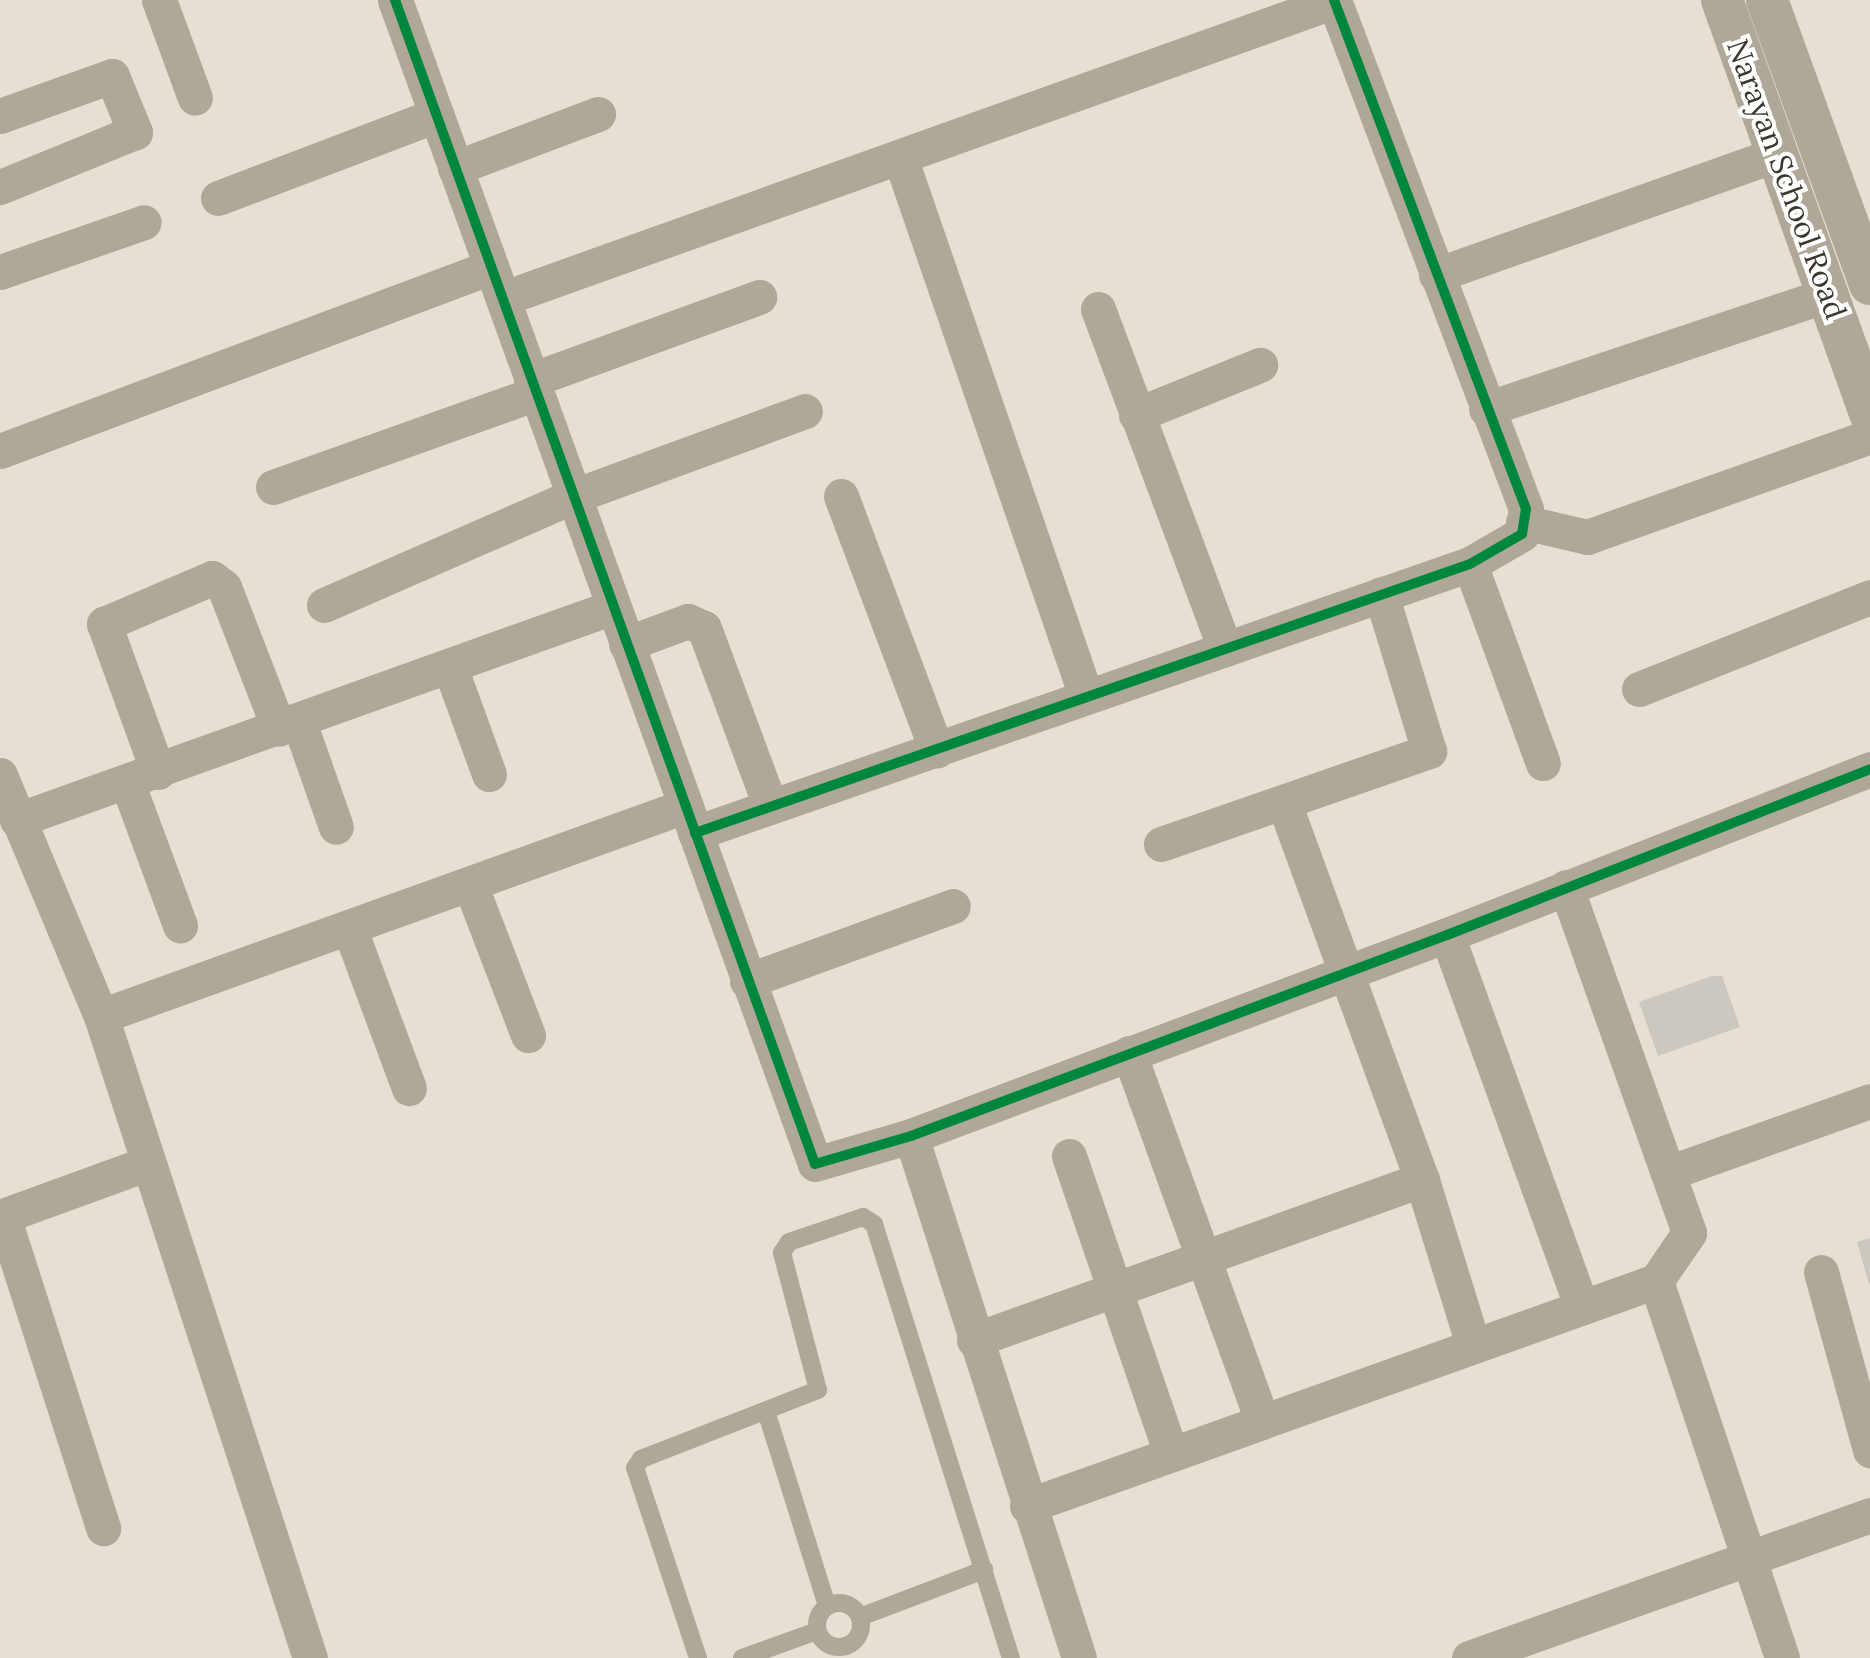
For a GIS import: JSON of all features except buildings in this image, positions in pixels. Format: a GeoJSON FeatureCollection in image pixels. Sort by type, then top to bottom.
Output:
{"type":"FeatureCollection","features":[{"type":"Feature","properties":{"kind":"street"},"geometry":{"type":"LineString","coordinates":[[159,0],[195,98]]}},
{"type":"Feature","properties":{"kind":"street"},"geometry":{"type":"LineString","coordinates":[[0,452],[498,283],[901,160],[1335,0],[1526,509],[1522,534],[1470,564],[770,805],[690,820],[470,884],[101,1016]]}},
{"type":"Feature","properties":{"kind":"street","name":"Narayan School Road"},"geometry":{"type":"LineString","coordinates":[[1722,0],[1778,154],[1850,289],[1870,414]]}},
{"type":"Feature","properties":{"kind":"street"},"geometry":{"type":"LineString","coordinates":[[1486,409],[1850,289],[1767,0]]}},
{"type":"Feature","properties":{"kind":"street"},"geometry":{"type":"LineString","coordinates":[[405,3],[455,168],[809,1158],[824,1164],[911,1136],[1447,935],[1870,769]]}},
{"type":"Feature","properties":{"kind":"street"},"geometry":{"type":"LineString","coordinates":[[0,116],[112,76],[135,132],[0,187]]}},
{"type":"Feature","properties":{"kind":"street"},"geometry":{"type":"LineString","coordinates":[[455,168],[598,114]]}},
{"type":"Feature","properties":{"kind":"street"},"geometry":{"type":"LineString","coordinates":[[218,198],[437,115]]}},
{"type":"Feature","properties":{"kind":"street"},"geometry":{"type":"LineString","coordinates":[[1436,275],[1778,154]]}},
{"type":"Feature","properties":{"kind":"street"},"geometry":{"type":"LineString","coordinates":[[901,160],[1086,696]]}},
{"type":"Feature","properties":{"kind":"street"},"geometry":{"type":"LineString","coordinates":[[0,272],[144,222]]}},
{"type":"Feature","properties":{"kind":"street"},"geometry":{"type":"LineString","coordinates":[[272,487],[759,297]]}},
{"type":"Feature","properties":{"kind":"street"},"geometry":{"type":"LineString","coordinates":[[1098,309],[1225,649]]}},
{"type":"Feature","properties":{"kind":"street"},"geometry":{"type":"LineString","coordinates":[[1136,415],[1260,365]]}},
{"type":"Feature","properties":{"kind":"street"},"geometry":{"type":"LineString","coordinates":[[324,604],[574,496],[805,411]]}},
{"type":"Feature","properties":{"kind":"street"},"geometry":{"type":"LineString","coordinates":[[1523,522],[1586,538],[1870,436]]}},
{"type":"Feature","properties":{"kind":"street"},"geometry":{"type":"LineString","coordinates":[[841,496],[937,750]]}},
{"type":"Feature","properties":{"kind":"street"},"geometry":{"type":"LineString","coordinates":[[1470,564],[1542,763]]}},
{"type":"Feature","properties":{"kind":"street"},"geometry":{"type":"LineString","coordinates":[[180,925],[104,624],[212,578],[224,587],[336,827]]}},
{"type":"Feature","properties":{"kind":"street"},"geometry":{"type":"LineString","coordinates":[[1161,844],[1429,751],[1381,594]]}},
{"type":"Feature","properties":{"kind":"street"},"geometry":{"type":"LineString","coordinates":[[1639,689],[1870,597]]}},
{"type":"Feature","properties":{"kind":"street"},"geometry":{"type":"LineString","coordinates":[[17,820],[289,726],[613,607]]}},
{"type":"Feature","properties":{"kind":"street"},"geometry":{"type":"LineString","coordinates":[[626,644],[688,620],[704,628],[770,805]]}},
{"type":"Feature","properties":{"kind":"street"},"geometry":{"type":"LineString","coordinates":[[450,667],[489,774]]}},
{"type":"Feature","properties":{"kind":"street"},"geometry":{"type":"LineString","coordinates":[[0,774],[101,1016],[146,1164],[310,1658]]}},
{"type":"Feature","properties":{"kind":"street"},"geometry":{"type":"LineString","coordinates":[[1284,803],[1422,1180],[1474,1346]]}},
{"type":"Feature","properties":{"kind":"street"},"geometry":{"type":"LineString","coordinates":[[470,884],[528,1034]]}},
{"type":"Feature","properties":{"kind":"street"},"geometry":{"type":"LineString","coordinates":[[1027,1506],[1656,1282],[1689,1233],[1566,887]]}},
{"type":"Feature","properties":{"kind":"street"},"geometry":{"type":"LineString","coordinates":[[747,981],[952,906]]}},
{"type":"Feature","properties":{"kind":"street"},"geometry":{"type":"LineString","coordinates":[[349,927],[408,1088]]}},
{"type":"Feature","properties":{"kind":"street"},"geometry":{"type":"LineString","coordinates":[[1447,935],[1582,1307]]}},
{"type":"Feature","properties":{"kind":"street"},"geometry":{"type":"LineString","coordinates":[[1129,1054],[1262,1421]]}},
{"type":"Feature","properties":{"kind":"street"},"geometry":{"type":"LineString","coordinates":[[1668,1173],[1870,1102]]}},
{"type":"Feature","properties":{"kind":"street"},"geometry":{"type":"LineString","coordinates":[[911,1136],[1079,1658]]}},
{"type":"Feature","properties":{"kind":"street"},"geometry":{"type":"LineString","coordinates":[[1068,1156],[1171,1454]]}},
{"type":"Feature","properties":{"kind":"street"},"geometry":{"type":"LineString","coordinates":[[103,1528],[2,1217],[146,1164]]}},
{"type":"Feature","properties":{"kind":"street"},"geometry":{"type":"LineString","coordinates":[[974,1340],[1422,1180]]}},
{"type":"Feature","properties":{"kind":"street"},"geometry":{"type":"LineString","coordinates":[[1821,1272],[1870,1450]]}},
{"type":"Feature","properties":{"kind":"street"},"geometry":{"type":"LineString","coordinates":[[1656,1282],[1782,1658]]}},
{"type":"Feature","properties":{"kind":"street"},"geometry":{"type":"LineString","coordinates":[[1468,1658],[1870,1515]]}},
{"type":"Feature","properties":{"kind":"lane"},"geometry":{"type":"LineString","coordinates":[[698,1658],[635,1468],[641,1459],[813,1393],[820,1383],[784,1247],[870,1219],[1011,1658]]}},
{"type":"Feature","properties":{"kind":"lane"},"geometry":{"type":"LineString","coordinates":[[742,1658],[817,1631],[827,1606],[766,1411]]}},
{"type":"Feature","properties":{"kind":"lane"},"geometry":{"type":"LineString","coordinates":[[860,1617],[984,1570]]}},
{"type":"Feature","properties":{"kind":"lane"},"geometry":{"type":"LineString","coordinates":[[827,1606],[847,1604],[860,1617]]}},
{"type":"Feature","properties":{"kind":"lane"},"geometry":{"type":"LineString","coordinates":[[817,1631],[825,1643],[841,1653],[858,1636],[860,1617]]}},
{"type":"Feature","properties":{"kind":"cycle path"},"geometry":{"type":"LineString","coordinates":[[395,0],[815,1164],[911,1136],[1447,935],[1870,769]]}},
{"type":"Feature","properties":{"kind":"cycle path"},"geometry":{"type":"LineString","coordinates":[[695,833],[1470,564],[1522,534],[1526,509],[1334,0]]}}]}
